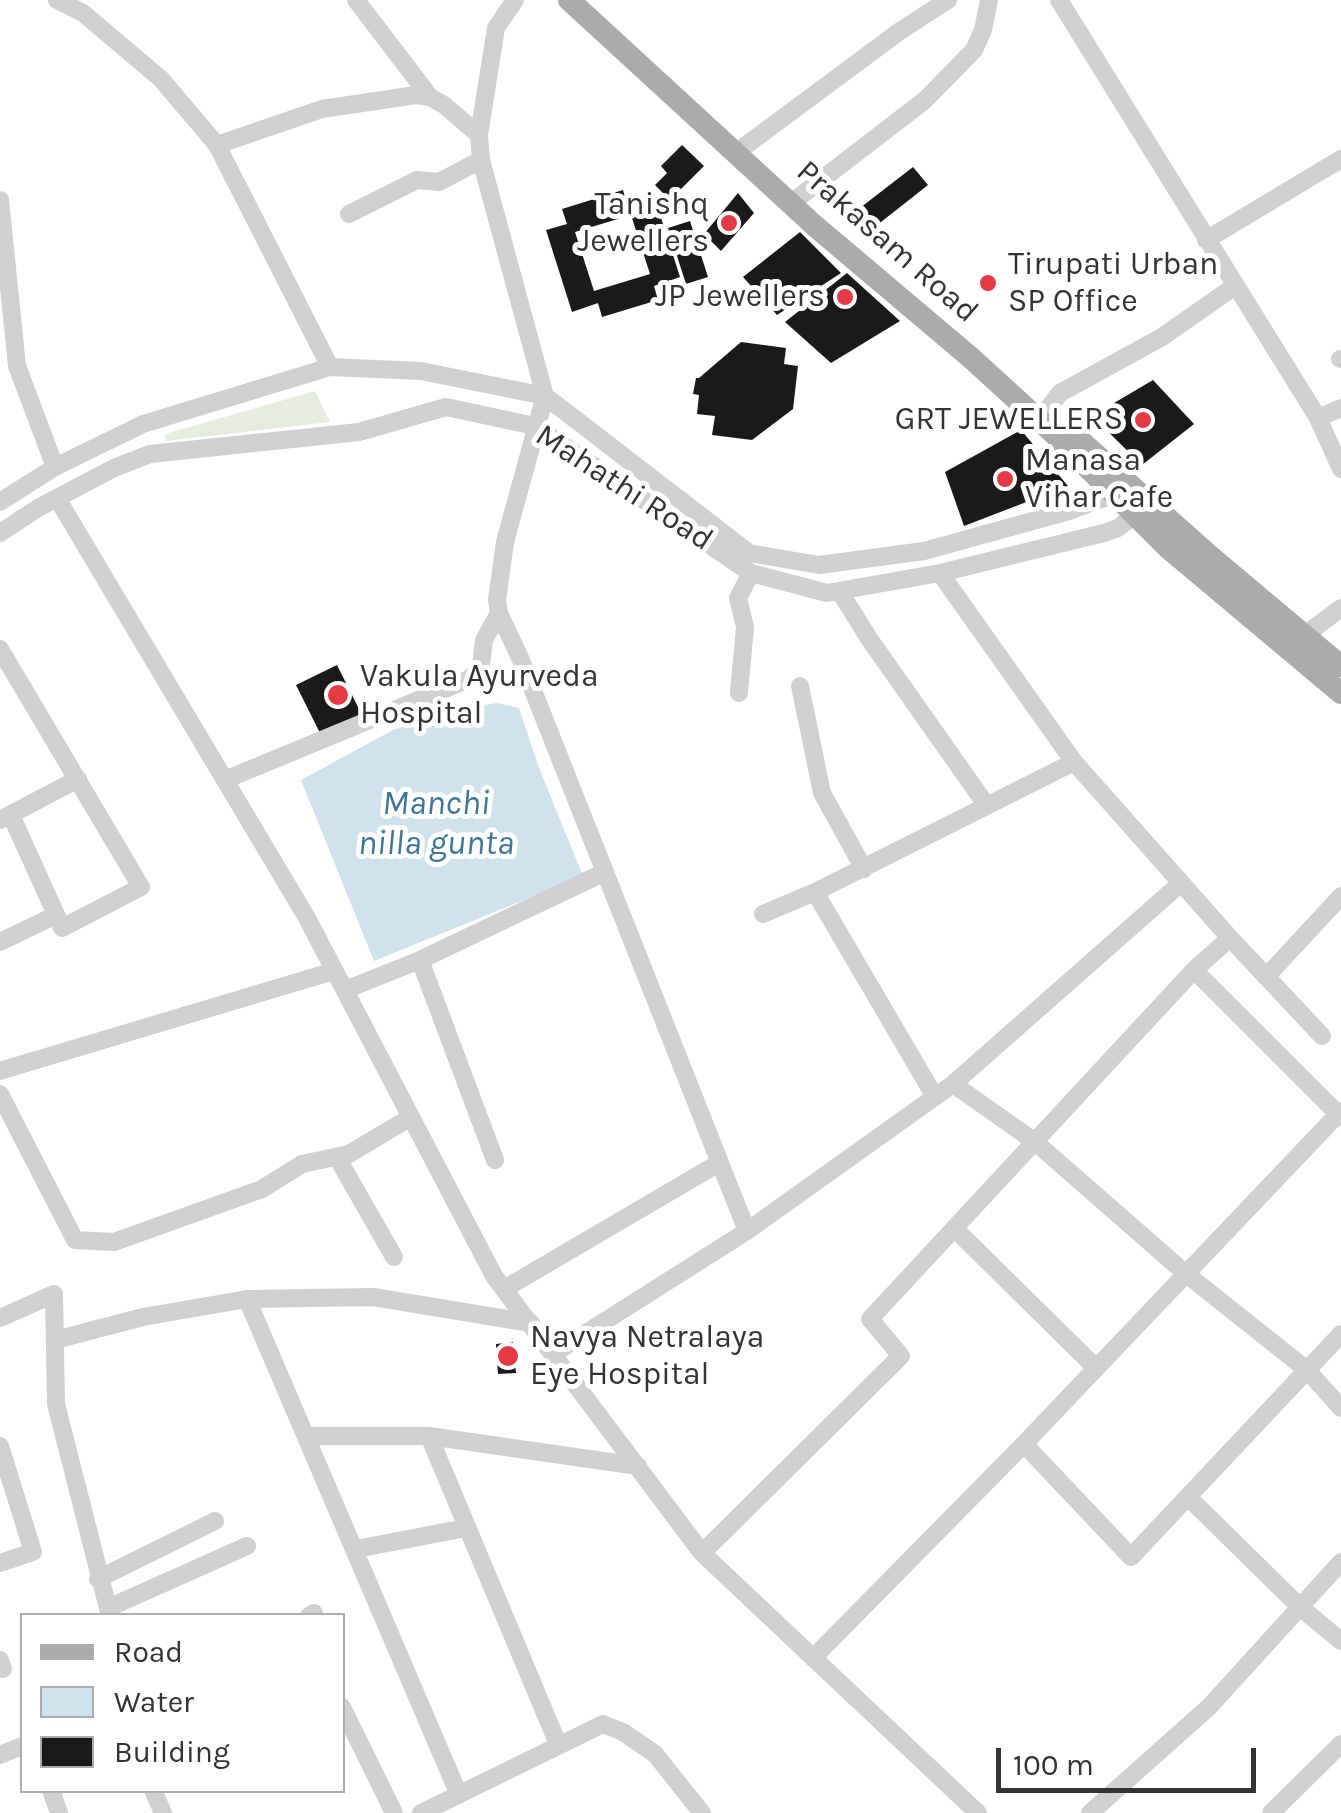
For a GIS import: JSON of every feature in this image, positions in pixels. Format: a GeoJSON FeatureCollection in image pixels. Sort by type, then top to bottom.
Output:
{"type":"FeatureCollection","features":[{"type":"Feature","properties":{"kind":"main road","name":"Prakasam Road"},"geometry":{"type":"LineString","coordinates":[[569,0],[1120,488]]}},
{"type":"Feature","properties":{"kind":"main road","name":"Prakasam Road"},"geometry":{"type":"LineString","coordinates":[[586,0],[745,146],[796,199],[940,312],[1047,410],[1142,510],[1341,693]]}},
{"type":"Feature","properties":{"kind":"main road","name":"Prakasam Road"},"geometry":{"type":"LineString","coordinates":[[1142,510],[1341,666]]}},
{"type":"Feature","properties":{"kind":"street"},"geometry":{"type":"LineString","coordinates":[[58,0],[84,13],[161,79],[216,145],[330,367]]}},
{"type":"Feature","properties":{"kind":"street"},"geometry":{"type":"LineString","coordinates":[[356,0],[430,97],[480,135]]}},
{"type":"Feature","properties":{"kind":"street"},"geometry":{"type":"LineString","coordinates":[[514,0],[496,28],[480,135],[481,160],[544,396],[506,542],[497,600],[499,613],[747,1231]]}},
{"type":"Feature","properties":{"kind":"street"},"geometry":{"type":"LineString","coordinates":[[745,146],[948,0]]}},
{"type":"Feature","properties":{"kind":"street"},"geometry":{"type":"LineString","coordinates":[[796,199],[925,100],[974,50],[984,30],[989,0]]}},
{"type":"Feature","properties":{"kind":"street"},"geometry":{"type":"LineString","coordinates":[[1059,0],[1318,418],[1341,469]]}},
{"type":"Feature","properties":{"kind":"street"},"geometry":{"type":"LineString","coordinates":[[216,145],[322,110],[430,97]]}},
{"type":"Feature","properties":{"kind":"street"},"geometry":{"type":"LineString","coordinates":[[1206,240],[1341,158]]}},
{"type":"Feature","properties":{"kind":"street"},"geometry":{"type":"LineString","coordinates":[[349,214],[417,180],[439,182],[481,160]]}},
{"type":"Feature","properties":{"kind":"street"},"geometry":{"type":"LineString","coordinates":[[0,200],[16,361],[55,467]]}},
{"type":"Feature","properties":{"kind":"street"},"geometry":{"type":"LineString","coordinates":[[1047,410],[1060,393],[1162,337],[1235,286]]}},
{"type":"Feature","properties":{"kind":"street"},"geometry":{"type":"LineString","coordinates":[[0,340],[16,361]]}},
{"type":"Feature","properties":{"kind":"street","name":"Mahathi Road"},"geometry":{"type":"LineString","coordinates":[[0,502],[55,467],[143,424],[330,367],[421,371],[544,396],[749,553],[819,565],[924,551],[1069,511],[1120,488]]}},
{"type":"Feature","properties":{"kind":"street","name":"Mahathi Road"},"geometry":{"type":"LineString","coordinates":[[0,533],[57,498],[150,454],[360,432],[446,407],[535,426],[751,572],[810,590],[840,592],[940,573],[1104,533],[1142,510]]}},
{"type":"Feature","properties":{"kind":"street"},"geometry":{"type":"LineString","coordinates":[[1318,418],[1341,408]]}},
{"type":"Feature","properties":{"kind":"street"},"geometry":{"type":"LineString","coordinates":[[57,498],[227,779],[345,990],[494,1276],[702,1553],[978,1813]]}},
{"type":"Feature","properties":{"kind":"street"},"geometry":{"type":"LineString","coordinates":[[739,694],[745,627],[738,598],[751,572]]}},
{"type":"Feature","properties":{"kind":"street"},"geometry":{"type":"LineString","coordinates":[[940,573],[1074,762],[1322,1036]]}},
{"type":"Feature","properties":{"kind":"street"},"geometry":{"type":"LineString","coordinates":[[840,592],[987,806]]}},
{"type":"Feature","properties":{"kind":"street"},"geometry":{"type":"LineString","coordinates":[[1305,635],[1341,608]]}},
{"type":"Feature","properties":{"kind":"street"},"geometry":{"type":"LineString","coordinates":[[227,779],[469,678],[481,666],[484,640],[499,613]]}},
{"type":"Feature","properties":{"kind":"street"},"geometry":{"type":"LineString","coordinates":[[0,648],[8,684],[78,779],[141,887],[62,928],[6,818],[78,779]]}},
{"type":"Feature","properties":{"kind":"street"},"geometry":{"type":"LineString","coordinates":[[800,686],[822,793],[864,869]]}},
{"type":"Feature","properties":{"kind":"street"},"geometry":{"type":"LineString","coordinates":[[762,914],[864,869],[1074,762]]}},
{"type":"Feature","properties":{"kind":"street"},"geometry":{"type":"LineString","coordinates":[[345,990],[420,960],[603,874]]}},
{"type":"Feature","properties":{"kind":"street"},"geometry":{"type":"LineString","coordinates":[[553,1354],[747,1231],[953,1084],[1181,883]]}},
{"type":"Feature","properties":{"kind":"street"},"geometry":{"type":"LineString","coordinates":[[815,892],[935,1097]]}},
{"type":"Feature","properties":{"kind":"street"},"geometry":{"type":"LineString","coordinates":[[1266,977],[1341,896]]}},
{"type":"Feature","properties":{"kind":"street"},"geometry":{"type":"LineString","coordinates":[[0,942],[56,916]]}},
{"type":"Feature","properties":{"kind":"street"},"geometry":{"type":"LineString","coordinates":[[702,1553],[901,1356],[870,1319],[1194,970],[1230,938]]}},
{"type":"Feature","properties":{"kind":"street"},"geometry":{"type":"LineString","coordinates":[[420,960],[495,1160]]}},
{"type":"Feature","properties":{"kind":"street"},"geometry":{"type":"LineString","coordinates":[[813,1658],[1340,1114],[1194,970]]}},
{"type":"Feature","properties":{"kind":"street"},"geometry":{"type":"LineString","coordinates":[[0,1071],[334,971]]}},
{"type":"Feature","properties":{"kind":"street"},"geometry":{"type":"LineString","coordinates":[[953,1084],[1034,1141],[1184,1273],[1307,1370],[1341,1408]]}},
{"type":"Feature","properties":{"kind":"street"},"geometry":{"type":"LineString","coordinates":[[0,1094],[75,1240],[114,1242],[262,1190],[306,1162],[338,1159],[411,1117]]}},
{"type":"Feature","properties":{"kind":"street"},"geometry":{"type":"LineString","coordinates":[[338,1159],[394,1258]]}},
{"type":"Feature","properties":{"kind":"street"},"geometry":{"type":"LineString","coordinates":[[504,1289],[720,1163]]}},
{"type":"Feature","properties":{"kind":"street"},"geometry":{"type":"LineString","coordinates":[[954,1228],[1096,1368]]}},
{"type":"Feature","properties":{"kind":"street"},"geometry":{"type":"LineString","coordinates":[[0,1318],[54,1294],[56,1404],[109,1612],[247,1546]]}},
{"type":"Feature","properties":{"kind":"street"},"geometry":{"type":"LineString","coordinates":[[55,1340],[143,1317],[246,1299],[373,1298],[531,1323]]}},
{"type":"Feature","properties":{"kind":"street"},"geometry":{"type":"LineString","coordinates":[[246,1299],[459,1795]]}},
{"type":"Feature","properties":{"kind":"street"},"geometry":{"type":"LineString","coordinates":[[1024,1444],[1131,1557],[1341,1334]]}},
{"type":"Feature","properties":{"kind":"street"},"geometry":{"type":"LineString","coordinates":[[307,1436],[428,1436],[638,1466]]}},
{"type":"Feature","properties":{"kind":"street"},"geometry":{"type":"LineString","coordinates":[[428,1436],[558,1744]]}},
{"type":"Feature","properties":{"kind":"street"},"geometry":{"type":"LineString","coordinates":[[0,1446],[33,1552],[0,1563]]}},
{"type":"Feature","properties":{"kind":"street"},"geometry":{"type":"LineString","coordinates":[[1189,1498],[1301,1608],[1341,1641]]}},
{"type":"Feature","properties":{"kind":"street"},"geometry":{"type":"LineString","coordinates":[[98,1579],[215,1521]]}},
{"type":"Feature","properties":{"kind":"street"},"geometry":{"type":"LineString","coordinates":[[356,1548],[466,1528]]}},
{"type":"Feature","properties":{"kind":"street"},"geometry":{"type":"LineString","coordinates":[[1090,1813],[1209,1707],[1341,1562]]}},
{"type":"Feature","properties":{"kind":"street"},"geometry":{"type":"LineString","coordinates":[[345,1713],[394,1813]]}},
{"type":"Feature","properties":{"kind":"street"},"geometry":{"type":"LineString","coordinates":[[421,1813],[603,1724],[623,1732],[655,1754],[702,1813]]}},
{"type":"Feature","properties":{"kind":"street"},"geometry":{"type":"LineString","coordinates":[[1271,1813],[1341,1744]]}},
{"type":"Feature","properties":{"kind":"shaded area"},"geometry":{"type":"Polygon","coordinates":[[[315,391],[330,422],[166,441],[165,434],[315,391]]]}},
{"type":"Feature","properties":{"kind":"water","name":"Manchi nilla gunta"},"geometry":{"type":"Polygon","coordinates":[[[497,703],[519,708],[583,876],[374,961],[301,780],[393,730],[455,709],[497,703]]]}},
{"type":"Feature","properties":{"kind":"building"},"geometry":{"type":"Polygon","coordinates":[[[682,145],[704,166],[670,200],[655,185],[667,173],[661,166],[682,145]]]}},
{"type":"Feature","properties":{"kind":"building"},"geometry":{"type":"Polygon","coordinates":[[[913,167],[928,185],[862,237],[847,218],[913,167]]]}},
{"type":"Feature","properties":{"kind":"building"},"geometry":{"type":"Polygon","coordinates":[[[623,190],[627,204],[654,196],[680,277],[654,286],[658,300],[602,317],[598,303],[572,312],[546,230],[567,224],[562,209],[623,190]],[[631,215],[575,232],[594,291],[650,274],[631,215]]]}},
{"type":"Feature","properties":{"kind":"building","name":"Tanishq Jewellers"},"geometry":{"type":"Polygon","coordinates":[[[738,193],[754,213],[721,251],[704,234],[738,193]]]}},
{"type":"Feature","properties":{"kind":"building"},"geometry":{"type":"Polygon","coordinates":[[[690,221],[708,277],[686,284],[668,228],[690,221]]]}},
{"type":"Feature","properties":{"kind":"building"},"geometry":{"type":"Polygon","coordinates":[[[800,232],[841,273],[777,315],[743,277],[800,232]]]}},
{"type":"Feature","properties":{"kind":"building","name":"JP Jewellers"},"geometry":{"type":"Polygon","coordinates":[[[847,273],[900,321],[831,363],[785,322],[847,273]]]}},
{"type":"Feature","properties":{"kind":"building"},"geometry":{"type":"Polygon","coordinates":[[[741,342],[786,348],[784,364],[798,366],[793,409],[752,440],[712,435],[715,416],[697,414],[699,395],[693,394],[696,378],[741,342]]]}},
{"type":"Feature","properties":{"kind":"building","name":"GRT JEWELLERS"},"geometry":{"type":"Polygon","coordinates":[[[1153,380],[1194,424],[1142,465],[1092,416],[1153,380]]]}},
{"type":"Feature","properties":{"kind":"building","name":"Manasa Vihar Cafe"},"geometry":{"type":"Polygon","coordinates":[[[1021,430],[1068,486],[964,526],[945,472],[1021,430]]]}},
{"type":"Feature","properties":{"kind":"building"},"geometry":{"type":"Polygon","coordinates":[[[337,665],[362,715],[321,735],[296,685],[337,665]]]}},
{"type":"Feature","properties":{"kind":"building"},"geometry":{"type":"Polygon","coordinates":[[[513,1342],[516,1373],[498,1374],[496,1344],[513,1342]]]}},
{"type":"Feature","properties":{"kind":"place","name":"Tanishq Jewellers"},"geometry":{"type":"Point","coordinates":[729,223]}},
{"type":"Feature","properties":{"kind":"place","name":"Tirupati Urban SP Office"},"geometry":{"type":"Point","coordinates":[988,283]}},
{"type":"Feature","properties":{"kind":"place","name":"JP Jewellers"},"geometry":{"type":"Point","coordinates":[845,297]}},
{"type":"Feature","properties":{"kind":"place","name":"GRT JEWELLERS"},"geometry":{"type":"Point","coordinates":[1143,420]}},
{"type":"Feature","properties":{"kind":"place","name":"Manasa Vihar Cafe"},"geometry":{"type":"Point","coordinates":[1005,479]}},
{"type":"Feature","properties":{"kind":"place","name":"Vakula Ayurveda Hospital"},"geometry":{"type":"Point","coordinates":[338,695]}},
{"type":"Feature","properties":{"kind":"place","name":"Navya Netralaya Eye Hospital"},"geometry":{"type":"Point","coordinates":[508,1356]}}]}
